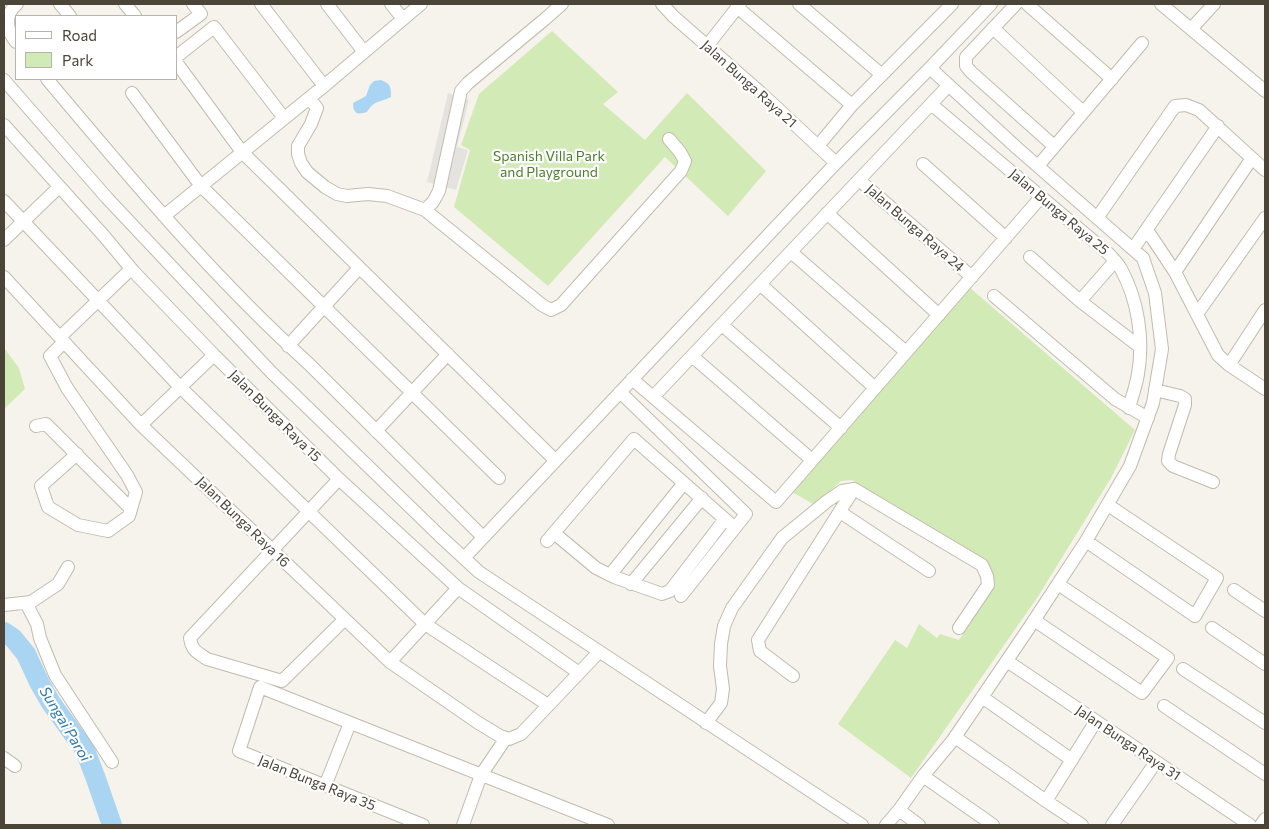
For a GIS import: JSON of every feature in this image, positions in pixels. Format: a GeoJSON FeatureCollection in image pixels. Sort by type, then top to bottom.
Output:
{"type":"FeatureCollection","features":[{"type":"Feature","properties":{"kind":"street"},"geometry":{"type":"LineString","coordinates":[[15,41],[8,28],[7,16],[17,4]]}},
{"type":"Feature","properties":{"kind":"street"},"geometry":{"type":"LineString","coordinates":[[60,4],[69,15]]}},
{"type":"Feature","properties":{"kind":"street"},"geometry":{"type":"LineString","coordinates":[[125,4],[134,15]]}},
{"type":"Feature","properties":{"kind":"street"},"geometry":{"type":"LineString","coordinates":[[178,31],[201,14],[193,4]]}},
{"type":"Feature","properties":{"kind":"street"},"geometry":{"type":"LineString","coordinates":[[261,4],[324,86]]}},
{"type":"Feature","properties":{"kind":"street"},"geometry":{"type":"LineString","coordinates":[[327,4],[364,52]]}},
{"type":"Feature","properties":{"kind":"street"},"geometry":{"type":"LineString","coordinates":[[390,4],[403,19]]}},
{"type":"Feature","properties":{"kind":"street"},"geometry":{"type":"LineString","coordinates":[[164,216],[324,86],[421,4]]}},
{"type":"Feature","properties":{"kind":"street"},"geometry":{"type":"LineString","coordinates":[[424,210],[433,202],[440,191],[461,91],[562,4]]}},
{"type":"Feature","properties":{"kind":"street","name":"Jalan Bunga Raya 21"},"geometry":{"type":"LineString","coordinates":[[662,4],[836,163]]}},
{"type":"Feature","properties":{"kind":"street"},"geometry":{"type":"LineString","coordinates":[[799,4],[882,75]]}},
{"type":"Feature","properties":{"kind":"street"},"geometry":{"type":"LineString","coordinates":[[464,558],[836,163],[991,4]]}},
{"type":"Feature","properties":{"kind":"street"},"geometry":{"type":"LineString","coordinates":[[1016,4],[966,57],[966,66],[1054,146]]}},
{"type":"Feature","properties":{"kind":"street"},"geometry":{"type":"LineString","coordinates":[[1027,4],[1112,79]]}},
{"type":"Feature","properties":{"kind":"street"},"geometry":{"type":"LineString","coordinates":[[1161,4],[1265,91]]}},
{"type":"Feature","properties":{"kind":"street"},"geometry":{"type":"LineString","coordinates":[[1191,29],[1214,4]]}},
{"type":"Feature","properties":{"kind":"street"},"geometry":{"type":"LineString","coordinates":[[707,46],[738,6],[852,105]]}},
{"type":"Feature","properties":{"kind":"street"},"geometry":{"type":"LineString","coordinates":[[818,146],[852,105],[944,7]]}},
{"type":"Feature","properties":{"kind":"street"},"geometry":{"type":"LineString","coordinates":[[178,55],[214,27],[284,118]]}},
{"type":"Feature","properties":{"kind":"street"},"geometry":{"type":"LineString","coordinates":[[993,28],[1084,112]]}},
{"type":"Feature","properties":{"kind":"street"},"geometry":{"type":"LineString","coordinates":[[1038,166],[1142,43]]}},
{"type":"Feature","properties":{"kind":"street"},"geometry":{"type":"LineString","coordinates":[[178,65],[242,152],[555,460]]}},
{"type":"Feature","properties":{"kind":"street"},"geometry":{"type":"LineString","coordinates":[[886,825],[955,737],[1058,584],[1108,505],[1130,466],[1148,418],[1153,403],[1162,349],[1155,293],[1143,258],[930,68]]}},
{"type":"Feature","properties":{"kind":"street"},"geometry":{"type":"LineString","coordinates":[[4,80],[107,198],[271,372],[479,572],[862,825]]}},
{"type":"Feature","properties":{"kind":"street"},"geometry":{"type":"LineString","coordinates":[[48,80],[135,184],[195,251],[288,346],[309,364],[483,537]]}},
{"type":"Feature","properties":{"kind":"street"},"geometry":{"type":"LineString","coordinates":[[653,397],[949,86]]}},
{"type":"Feature","properties":{"kind":"street"},"geometry":{"type":"LineString","coordinates":[[132,93],[201,186],[499,478]]}},
{"type":"Feature","properties":{"kind":"street"},"geometry":{"type":"LineString","coordinates":[[309,98],[317,108],[312,124],[298,146],[298,154],[301,163],[308,172],[325,188],[346,196],[368,194],[387,196],[424,210],[514,284],[551,310],[561,305],[681,171],[685,161],[669,139]]}},
{"type":"Feature","properties":{"kind":"street","name":"Jalan Bunga Raya 25"},"geometry":{"type":"LineString","coordinates":[[931,104],[1109,254],[1121,267],[1132,293],[1138,319],[1140,347],[1138,375],[1129,408]]}},
{"type":"Feature","properties":{"kind":"street"},"geometry":{"type":"LineString","coordinates":[[1097,218],[1174,106],[1186,105],[1199,110],[1265,170]]}},
{"type":"Feature","properties":{"kind":"street","name":"Jalan Bunga Raya 15"},"geometry":{"type":"LineString","coordinates":[[4,125],[131,269],[214,355],[339,479],[458,588],[579,673]]}},
{"type":"Feature","properties":{"kind":"street"},"geometry":{"type":"LineString","coordinates":[[1133,250],[1218,126]]}},
{"type":"Feature","properties":{"kind":"street"},"geometry":{"type":"LineString","coordinates":[[1175,272],[1252,158]]}},
{"type":"Feature","properties":{"kind":"street"},"geometry":{"type":"LineString","coordinates":[[923,164],[1006,238]]}},
{"type":"Feature","properties":{"kind":"street","name":"Jalan Bunga Raya 24"},"geometry":{"type":"LineString","coordinates":[[859,180],[972,277]]}},
{"type":"Feature","properties":{"kind":"street"},"geometry":{"type":"LineString","coordinates":[[4,240],[59,187]]}},
{"type":"Feature","properties":{"kind":"street"},"geometry":{"type":"LineString","coordinates":[[632,379],[776,502],[1041,197]]}},
{"type":"Feature","properties":{"kind":"street"},"geometry":{"type":"LineString","coordinates":[[4,201],[180,387],[425,624],[548,705]]}},
{"type":"Feature","properties":{"kind":"street"},"geometry":{"type":"LineString","coordinates":[[827,213],[939,315]]}},
{"type":"Feature","properties":{"kind":"street"},"geometry":{"type":"LineString","coordinates":[[1197,314],[1265,218]]}},
{"type":"Feature","properties":{"kind":"street"},"geometry":{"type":"LineString","coordinates":[[1147,230],[1175,272],[1218,355],[1229,365],[1265,389]]}},
{"type":"Feature","properties":{"kind":"street"},"geometry":{"type":"LineString","coordinates":[[791,252],[906,352]]}},
{"type":"Feature","properties":{"kind":"street"},"geometry":{"type":"LineString","coordinates":[[1030,257],[1080,301],[1140,347]]}},
{"type":"Feature","properties":{"kind":"street"},"geometry":{"type":"LineString","coordinates":[[1080,301],[1115,261]]}},
{"type":"Feature","properties":{"kind":"street"},"geometry":{"type":"LineString","coordinates":[[288,346],[359,268]]}},
{"type":"Feature","properties":{"kind":"street"},"geometry":{"type":"LineString","coordinates":[[77,454],[41,486],[48,507],[78,524],[108,531],[129,516],[136,492],[127,475],[67,388],[50,356],[62,339],[131,269]]}},
{"type":"Feature","properties":{"kind":"street","name":"Jalan Bunga Raya 16"},"geometry":{"type":"LineString","coordinates":[[4,277],[141,425],[390,662],[477,722],[506,738]]}},
{"type":"Feature","properties":{"kind":"street"},"geometry":{"type":"LineString","coordinates":[[760,284],[875,388]]}},
{"type":"Feature","properties":{"kind":"street"},"geometry":{"type":"LineString","coordinates":[[994,296],[1115,400],[1148,418]]}},
{"type":"Feature","properties":{"kind":"street"},"geometry":{"type":"LineString","coordinates":[[1229,365],[1265,310]]}},
{"type":"Feature","properties":{"kind":"street"},"geometry":{"type":"LineString","coordinates":[[722,324],[841,428]]}},
{"type":"Feature","properties":{"kind":"street"},"geometry":{"type":"LineString","coordinates":[[376,431],[448,354]]}},
{"type":"Feature","properties":{"kind":"street"},"geometry":{"type":"LineString","coordinates":[[141,425],[214,355]]}},
{"type":"Feature","properties":{"kind":"street"},"geometry":{"type":"LineString","coordinates":[[692,356],[812,460]]}},
{"type":"Feature","properties":{"kind":"street"},"geometry":{"type":"LineString","coordinates":[[1155,390],[1185,399],[1185,405],[1168,461],[1173,466],[1213,482]]}},
{"type":"Feature","properties":{"kind":"street"},"geometry":{"type":"LineString","coordinates":[[620,392],[746,514],[730,524],[670,590],[662,594],[631,584],[596,568],[550,537],[634,438],[730,524]]}},
{"type":"Feature","properties":{"kind":"street"},"geometry":{"type":"LineString","coordinates":[[36,426],[46,424],[131,509]]}},
{"type":"Feature","properties":{"kind":"street"},"geometry":{"type":"LineString","coordinates":[[339,479],[190,638],[191,646],[196,652],[207,659],[282,681],[345,619]]}},
{"type":"Feature","properties":{"kind":"street"},"geometry":{"type":"LineString","coordinates":[[610,575],[684,483]]}},
{"type":"Feature","properties":{"kind":"street"},"geometry":{"type":"LineString","coordinates":[[793,676],[760,651],[758,640],[854,489]]}},
{"type":"Feature","properties":{"kind":"street"},"geometry":{"type":"LineString","coordinates":[[706,723],[721,703],[723,689],[720,666],[721,644],[724,626],[732,608],[782,538],[842,491],[854,489],[982,565],[987,576],[988,585],[959,628]]}},
{"type":"Feature","properties":{"kind":"street"},"geometry":{"type":"LineString","coordinates":[[631,584],[702,498]]}},
{"type":"Feature","properties":{"kind":"street"},"geometry":{"type":"LineString","coordinates":[[1086,541],[1195,616],[1217,578],[1108,505]]}},
{"type":"Feature","properties":{"kind":"street"},"geometry":{"type":"LineString","coordinates":[[840,512],[929,571]]}},
{"type":"Feature","properties":{"kind":"street"},"geometry":{"type":"LineString","coordinates":[[681,596],[730,524]]}},
{"type":"Feature","properties":{"kind":"street"},"geometry":{"type":"LineString","coordinates":[[4,605],[31,602],[58,584],[68,567]]}},
{"type":"Feature","properties":{"kind":"street"},"geometry":{"type":"LineString","coordinates":[[1034,620],[1142,693],[1168,658],[1058,584]]}},
{"type":"Feature","properties":{"kind":"street"},"geometry":{"type":"LineString","coordinates":[[390,662],[458,588]]}},
{"type":"Feature","properties":{"kind":"street"},"geometry":{"type":"LineString","coordinates":[[1234,590],[1265,611]]}},
{"type":"Feature","properties":{"kind":"street"},"geometry":{"type":"LineString","coordinates":[[26,602],[37,624],[40,638],[55,675],[112,762]]}},
{"type":"Feature","properties":{"kind":"street"},"geometry":{"type":"LineString","coordinates":[[1212,628],[1265,664]]}},
{"type":"Feature","properties":{"kind":"street"},"geometry":{"type":"LineString","coordinates":[[463,825],[481,775],[506,738],[509,739],[520,734],[599,652]]}},
{"type":"Feature","properties":{"kind":"street","name":"Jalan Bunga Raya 31"},"geometry":{"type":"LineString","coordinates":[[1007,661],[1250,825]]}},
{"type":"Feature","properties":{"kind":"street"},"geometry":{"type":"LineString","coordinates":[[1183,668],[1265,723]]}},
{"type":"Feature","properties":{"kind":"street","name":"Jalan Bunga Raya 35"},"geometry":{"type":"LineString","coordinates":[[350,723],[260,687],[239,751],[423,825]]}},
{"type":"Feature","properties":{"kind":"street"},"geometry":{"type":"LineString","coordinates":[[982,697],[1072,760]]}},
{"type":"Feature","properties":{"kind":"street"},"geometry":{"type":"LineString","coordinates":[[1164,706],[1265,774]]}},
{"type":"Feature","properties":{"kind":"street"},"geometry":{"type":"LineString","coordinates":[[1046,801],[1096,721]]}},
{"type":"Feature","properties":{"kind":"street"},"geometry":{"type":"LineString","coordinates":[[324,786],[350,723],[608,825]]}},
{"type":"Feature","properties":{"kind":"street"},"geometry":{"type":"LineString","coordinates":[[955,737],[1082,825]]}},
{"type":"Feature","properties":{"kind":"street"},"geometry":{"type":"LineString","coordinates":[[4,758],[15,766]]}},
{"type":"Feature","properties":{"kind":"street"},"geometry":{"type":"LineString","coordinates":[[1112,825],[1156,762]]}},
{"type":"Feature","properties":{"kind":"street"},"geometry":{"type":"LineString","coordinates":[[923,776],[993,825]]}},
{"type":"Feature","properties":{"kind":"street"},"geometry":{"type":"LineString","coordinates":[[899,810],[919,825]]}},
{"type":"Feature","properties":{"kind":"street"},"geometry":{"type":"LineString","coordinates":[[1261,825],[1265,819]]}},
{"type":"Feature","properties":{"kind":"green space","name":"Spanish Villa Park and Playground"},"geometry":{"type":"Polygon","coordinates":[[[552,31],[618,92],[603,104],[645,140],[687,93],[766,171],[728,216],[665,157],[548,286],[454,207],[470,150],[461,145],[479,94],[552,31]]]}},
{"type":"Feature","properties":{"kind":"green space"},"geometry":{"type":"Polygon","coordinates":[[[969,287],[1135,430],[1111,478],[1037,598],[911,778],[838,724],[895,640],[907,648],[919,624],[937,638],[940,634],[959,640],[995,585],[987,561],[852,480],[841,481],[815,505],[792,492],[969,287]]]}},
{"type":"Feature","properties":{"kind":"green space"},"geometry":{"type":"Polygon","coordinates":[[[4,348],[19,368],[25,389],[4,409],[4,348]]]}},
{"type":"Feature","properties":{"kind":"shaded area"},"geometry":{"type":"Polygon","coordinates":[[[448,93],[469,100],[457,147],[468,150],[456,190],[427,182],[448,93]]]}},
{"type":"Feature","properties":{"kind":"water"},"geometry":{"type":"Polygon","coordinates":[[[381,80],[390,86],[391,97],[375,104],[367,112],[357,113],[353,103],[366,96],[370,85],[374,81],[381,80]]]}},
{"type":"Feature","properties":{"kind":"waterway","name":"Sungai Paroi"},"geometry":{"type":"LineString","coordinates":[[4,632],[13,638],[26,654],[51,703],[85,750],[112,825]]}}]}
